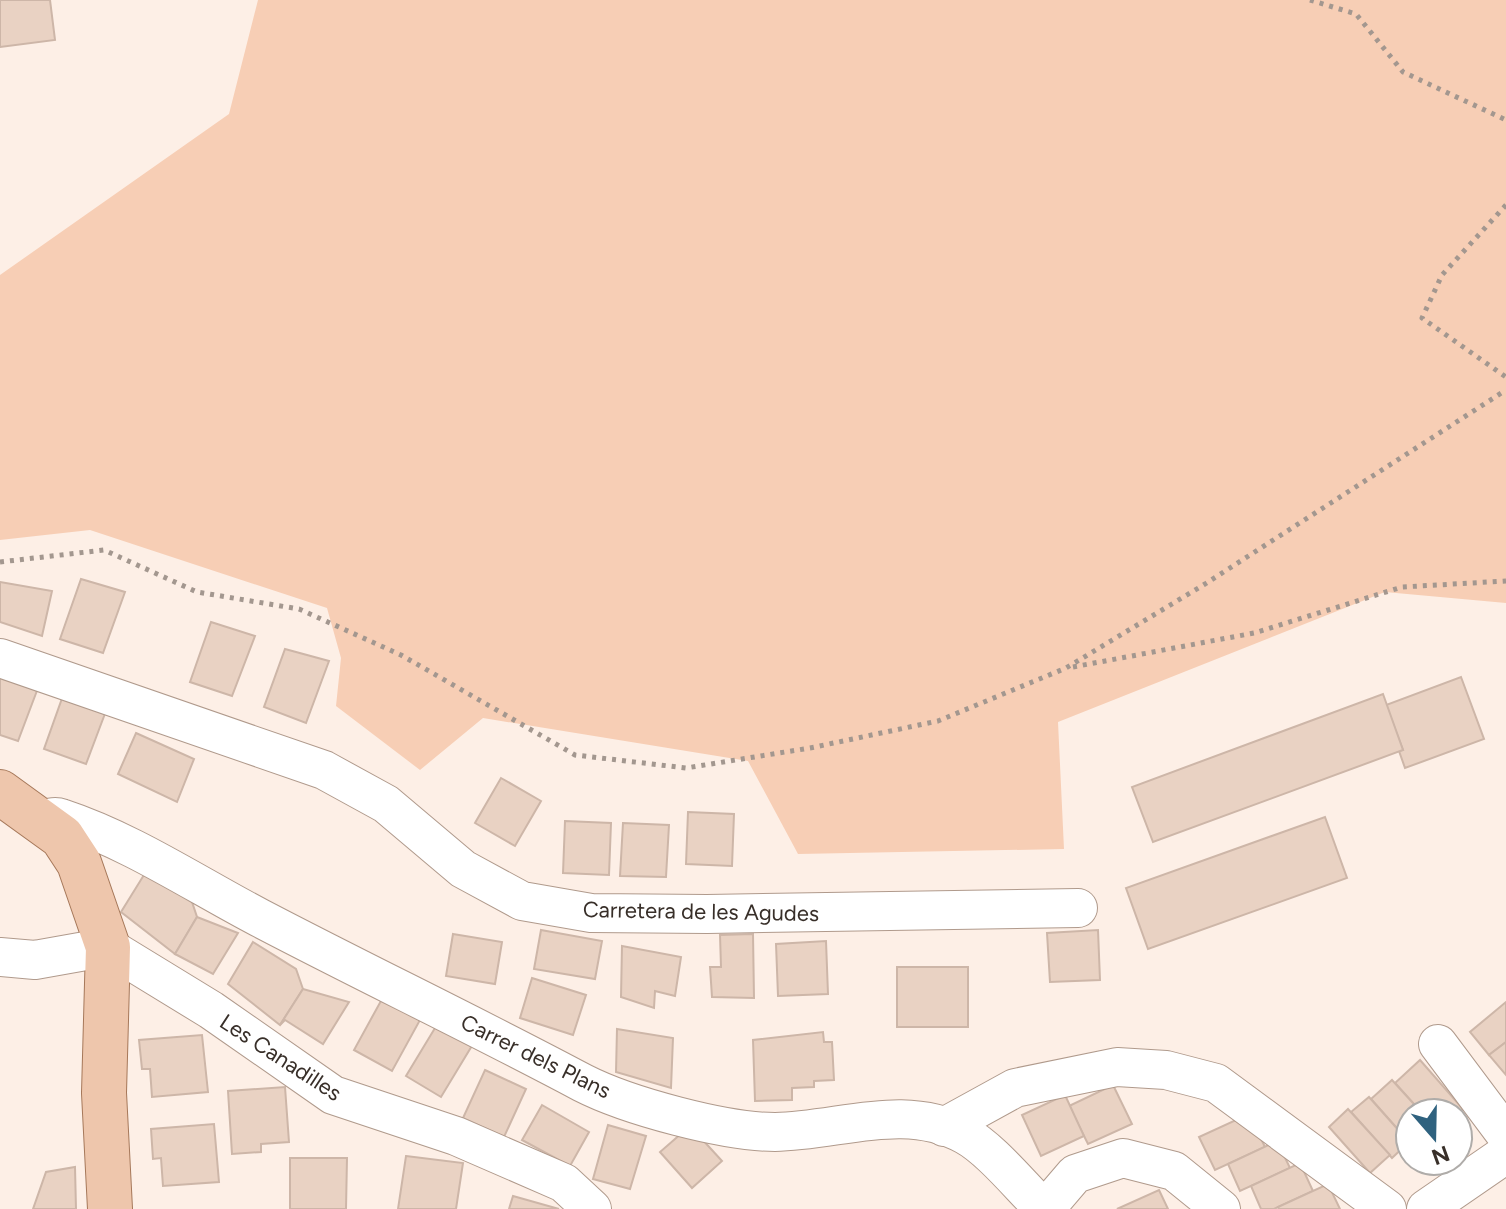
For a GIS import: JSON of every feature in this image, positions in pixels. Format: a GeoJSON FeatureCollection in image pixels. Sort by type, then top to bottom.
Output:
{"type":"FeatureCollection","features":[{"type":"Feature","properties":{"kind":"main road"},"geometry":{"type":"LineString","coordinates":[[0,792],[62,837],[79,863],[108,947],[104,1093],[110,1209]]}},
{"type":"Feature","properties":{"kind":"street","name":"Carretera de les Agudes"},"geometry":{"type":"LineString","coordinates":[[0,658],[324,770],[386,804],[463,869],[522,901],[591,913],[1078,908]]}},
{"type":"Feature","properties":{"kind":"street","name":"Carrer dels Plans"},"geometry":{"type":"LineString","coordinates":[[38,822],[56,816],[110,836],[390,986],[517,1045],[585,1084],[634,1102],[715,1124],[774,1132],[908,1117],[967,1136],[1045,1209]]}},
{"type":"Feature","properties":{"kind":"street"},"geometry":{"type":"LineString","coordinates":[[0,957],[35,960],[108,947]]}},
{"type":"Feature","properties":{"kind":"street","name":"Les Canadilles"},"geometry":{"type":"LineString","coordinates":[[108,947],[211,1010],[333,1095],[456,1136],[564,1183],[592,1209]]}},
{"type":"Feature","properties":{"kind":"street"},"geometry":{"type":"LineString","coordinates":[[1438,1044],[1506,1135]]}},
{"type":"Feature","properties":{"kind":"street"},"geometry":{"type":"LineString","coordinates":[[944,1127],[1015,1088],[1117,1067],[1166,1070],[1216,1083],[1387,1209]]}},
{"type":"Feature","properties":{"kind":"street"},"geometry":{"type":"LineString","coordinates":[[1426,1209],[1506,1154]]}},
{"type":"Feature","properties":{"kind":"street"},"geometry":{"type":"LineString","coordinates":[[1045,1209],[1075,1174],[1123,1158],[1174,1171],[1221,1209]]}},
{"type":"Feature","properties":{"kind":"path"},"geometry":{"type":"LineString","coordinates":[[1310,0],[1356,14],[1403,72],[1506,120]]}},
{"type":"Feature","properties":{"kind":"path"},"geometry":{"type":"LineString","coordinates":[[1506,205],[1442,275],[1422,318],[1506,377]]}},
{"type":"Feature","properties":{"kind":"path"},"geometry":{"type":"LineString","coordinates":[[0,562],[104,550],[197,592],[299,609],[401,655],[575,755],[686,768],[810,748],[938,721],[1066,668],[1205,584],[1506,390]]}},
{"type":"Feature","properties":{"kind":"path"},"geometry":{"type":"LineString","coordinates":[[1066,668],[1254,633],[1402,587],[1506,581]]}},
{"type":"Feature","properties":{"kind":"shaded area"},"geometry":{"type":"Polygon","coordinates":[[[258,0],[1506,0],[1506,603],[1385,592],[1058,722],[1064,849],[798,854],[748,761],[483,718],[420,770],[336,706],[341,658],[327,608],[90,530],[0,540],[0,275],[229,114],[258,0]]]}},
{"type":"Feature","properties":{"kind":"building"},"geometry":{"type":"Polygon","coordinates":[[[0,0],[50,0],[55,40],[0,47],[0,0]]]}},
{"type":"Feature","properties":{"kind":"building"},"geometry":{"type":"Polygon","coordinates":[[[81,579],[125,592],[103,653],[60,639],[81,579]]]}},
{"type":"Feature","properties":{"kind":"building"},"geometry":{"type":"Polygon","coordinates":[[[0,582],[52,591],[42,636],[0,622],[0,582]]]}},
{"type":"Feature","properties":{"kind":"building"},"geometry":{"type":"Polygon","coordinates":[[[211,622],[255,636],[232,696],[190,682],[211,622]]]}},
{"type":"Feature","properties":{"kind":"building"},"geometry":{"type":"Polygon","coordinates":[[[285,649],[329,661],[306,723],[264,707],[285,649]]]}},
{"type":"Feature","properties":{"kind":"building"},"geometry":{"type":"Polygon","coordinates":[[[0,668],[41,680],[18,741],[0,735],[0,668]]]}},
{"type":"Feature","properties":{"kind":"building"},"geometry":{"type":"Polygon","coordinates":[[[1461,677],[1484,739],[1405,768],[1399,751],[1403,750],[1386,705],[1461,677]]]}},
{"type":"Feature","properties":{"kind":"building"},"geometry":{"type":"Polygon","coordinates":[[[65,690],[109,703],[86,764],[44,749],[65,690]]]}},
{"type":"Feature","properties":{"kind":"building"},"geometry":{"type":"Polygon","coordinates":[[[1383,694],[1403,750],[1153,842],[1132,787],[1383,694]]]}},
{"type":"Feature","properties":{"kind":"building"},"geometry":{"type":"Polygon","coordinates":[[[136,733],[194,759],[177,802],[118,774],[136,733]]]}},
{"type":"Feature","properties":{"kind":"building"},"geometry":{"type":"Polygon","coordinates":[[[501,778],[541,801],[515,846],[475,823],[501,778]]]}},
{"type":"Feature","properties":{"kind":"building"},"geometry":{"type":"Polygon","coordinates":[[[688,812],[734,814],[732,866],[686,864],[688,812]]]}},
{"type":"Feature","properties":{"kind":"building"},"geometry":{"type":"Polygon","coordinates":[[[1325,817],[1347,878],[1148,949],[1126,888],[1325,817]]]}},
{"type":"Feature","properties":{"kind":"building"},"geometry":{"type":"Polygon","coordinates":[[[565,821],[611,823],[609,875],[563,873],[565,821]]]}},
{"type":"Feature","properties":{"kind":"building"},"geometry":{"type":"Polygon","coordinates":[[[623,823],[669,825],[666,877],[620,876],[623,823]]]}},
{"type":"Feature","properties":{"kind":"building"},"geometry":{"type":"Polygon","coordinates":[[[147,870],[190,896],[197,917],[175,954],[121,912],[147,870]]]}},
{"type":"Feature","properties":{"kind":"building"},"geometry":{"type":"Polygon","coordinates":[[[197,917],[238,933],[213,974],[175,954],[197,917]]]}},
{"type":"Feature","properties":{"kind":"building"},"geometry":{"type":"Polygon","coordinates":[[[541,930],[602,941],[595,979],[534,969],[541,930]]]}},
{"type":"Feature","properties":{"kind":"building"},"geometry":{"type":"Polygon","coordinates":[[[1098,930],[1100,980],[1050,982],[1047,933],[1098,930]]]}},
{"type":"Feature","properties":{"kind":"building"},"geometry":{"type":"Polygon","coordinates":[[[453,934],[502,942],[495,984],[446,976],[453,934]]]}},
{"type":"Feature","properties":{"kind":"building"},"geometry":{"type":"Polygon","coordinates":[[[753,934],[754,998],[712,997],[710,967],[721,967],[720,935],[753,934]]]}},
{"type":"Feature","properties":{"kind":"building"},"geometry":{"type":"Polygon","coordinates":[[[826,941],[828,994],[778,996],[776,944],[826,941]]]}},
{"type":"Feature","properties":{"kind":"building"},"geometry":{"type":"Polygon","coordinates":[[[253,942],[296,969],[303,989],[280,1025],[228,984],[253,942]]]}},
{"type":"Feature","properties":{"kind":"building"},"geometry":{"type":"Polygon","coordinates":[[[622,946],[681,957],[675,996],[655,991],[654,1008],[621,997],[622,946]]]}},
{"type":"Feature","properties":{"kind":"building"},"geometry":{"type":"Polygon","coordinates":[[[897,967],[968,967],[968,1027],[897,1027],[897,967]]]}},
{"type":"Feature","properties":{"kind":"building"},"geometry":{"type":"Polygon","coordinates":[[[532,978],[586,995],[573,1035],[520,1018],[532,978]]]}},
{"type":"Feature","properties":{"kind":"building"},"geometry":{"type":"Polygon","coordinates":[[[303,989],[349,1002],[323,1044],[285,1020],[280,1025],[303,989]]]}},
{"type":"Feature","properties":{"kind":"building"},"geometry":{"type":"Polygon","coordinates":[[[382,999],[420,1020],[392,1071],[354,1050],[382,999]]]}},
{"type":"Feature","properties":{"kind":"building"},"geometry":{"type":"Polygon","coordinates":[[[1506,1002],[1506,1042],[1489,1055],[1470,1032],[1506,1002]]]}},
{"type":"Feature","properties":{"kind":"building"},"geometry":{"type":"Polygon","coordinates":[[[438,1023],[473,1044],[441,1097],[406,1076],[438,1023]]]}},
{"type":"Feature","properties":{"kind":"building"},"geometry":{"type":"Polygon","coordinates":[[[617,1029],[673,1038],[671,1088],[616,1072],[617,1029]]]}},
{"type":"Feature","properties":{"kind":"building"},"geometry":{"type":"Polygon","coordinates":[[[823,1032],[824,1042],[832,1042],[834,1080],[814,1081],[814,1087],[792,1088],[792,1100],[755,1101],[753,1040],[823,1032]]]}},
{"type":"Feature","properties":{"kind":"building"},"geometry":{"type":"Polygon","coordinates":[[[202,1035],[208,1092],[152,1097],[150,1069],[142,1069],[139,1040],[202,1035]]]}},
{"type":"Feature","properties":{"kind":"building"},"geometry":{"type":"Polygon","coordinates":[[[1506,1042],[1506,1075],[1489,1055],[1506,1042]]]}},
{"type":"Feature","properties":{"kind":"building"},"geometry":{"type":"Polygon","coordinates":[[[1420,1060],[1452,1097],[1408,1097],[1395,1083],[1420,1060]]]}},
{"type":"Feature","properties":{"kind":"building"},"geometry":{"type":"Polygon","coordinates":[[[485,1070],[526,1089],[504,1137],[463,1118],[485,1070]]]}},
{"type":"Feature","properties":{"kind":"building"},"geometry":{"type":"Polygon","coordinates":[[[1392,1080],[1407,1097],[1394,1097],[1394,1125],[1371,1099],[1392,1080]]]}},
{"type":"Feature","properties":{"kind":"building"},"geometry":{"type":"Polygon","coordinates":[[[1113,1085],[1132,1124],[1088,1144],[1069,1106],[1113,1085]]]}},
{"type":"Feature","properties":{"kind":"building"},"geometry":{"type":"Polygon","coordinates":[[[285,1087],[289,1142],[261,1144],[261,1152],[232,1154],[228,1091],[285,1087]]]}},
{"type":"Feature","properties":{"kind":"building"},"geometry":{"type":"Polygon","coordinates":[[[1065,1095],[1084,1136],[1041,1156],[1022,1115],[1065,1095]]]}},
{"type":"Feature","properties":{"kind":"building"},"geometry":{"type":"Polygon","coordinates":[[[1369,1097],[1394,1125],[1392,1158],[1351,1112],[1369,1097]]]}},
{"type":"Feature","properties":{"kind":"building"},"geometry":{"type":"Polygon","coordinates":[[[542,1105],[589,1132],[570,1166],[522,1140],[542,1105]]]}},
{"type":"Feature","properties":{"kind":"building"},"geometry":{"type":"Polygon","coordinates":[[[1348,1109],[1390,1155],[1370,1173],[1329,1127],[1348,1109]]]}},
{"type":"Feature","properties":{"kind":"building"},"geometry":{"type":"Polygon","coordinates":[[[1249,1114],[1265,1147],[1215,1170],[1199,1137],[1249,1114]]]}},
{"type":"Feature","properties":{"kind":"building"},"geometry":{"type":"Polygon","coordinates":[[[214,1124],[219,1182],[163,1186],[161,1158],[153,1159],[151,1129],[214,1124]]]}},
{"type":"Feature","properties":{"kind":"building"},"geometry":{"type":"Polygon","coordinates":[[[608,1125],[646,1136],[630,1189],[593,1179],[608,1125]]]}},
{"type":"Feature","properties":{"kind":"building"},"geometry":{"type":"Polygon","coordinates":[[[690,1126],[722,1161],[692,1188],[660,1152],[690,1126]]]}},
{"type":"Feature","properties":{"kind":"building"},"geometry":{"type":"Polygon","coordinates":[[[1277,1141],[1290,1168],[1240,1191],[1228,1164],[1277,1141]]]}},
{"type":"Feature","properties":{"kind":"building"},"geometry":{"type":"Polygon","coordinates":[[[406,1156],[463,1163],[456,1209],[398,1209],[406,1156]]]}},
{"type":"Feature","properties":{"kind":"building"},"geometry":{"type":"Polygon","coordinates":[[[290,1158],[347,1158],[346,1209],[290,1209],[290,1158]]]}},
{"type":"Feature","properties":{"kind":"building"},"geometry":{"type":"Polygon","coordinates":[[[1300,1163],[1313,1191],[1274,1209],[1261,1209],[1251,1186],[1300,1163]]]}},
{"type":"Feature","properties":{"kind":"building"},"geometry":{"type":"Polygon","coordinates":[[[75,1167],[76,1209],[33,1209],[46,1172],[75,1167]]]}},
{"type":"Feature","properties":{"kind":"building"},"geometry":{"type":"Polygon","coordinates":[[[1328,1184],[1340,1209],[1278,1207],[1328,1184]]]}},
{"type":"Feature","properties":{"kind":"building"},"geometry":{"type":"Polygon","coordinates":[[[1159,1190],[1168,1209],[1117,1209],[1159,1190]]]}},
{"type":"Feature","properties":{"kind":"building"},"geometry":{"type":"Polygon","coordinates":[[[513,1196],[559,1209],[509,1209],[513,1196]]]}}]}
